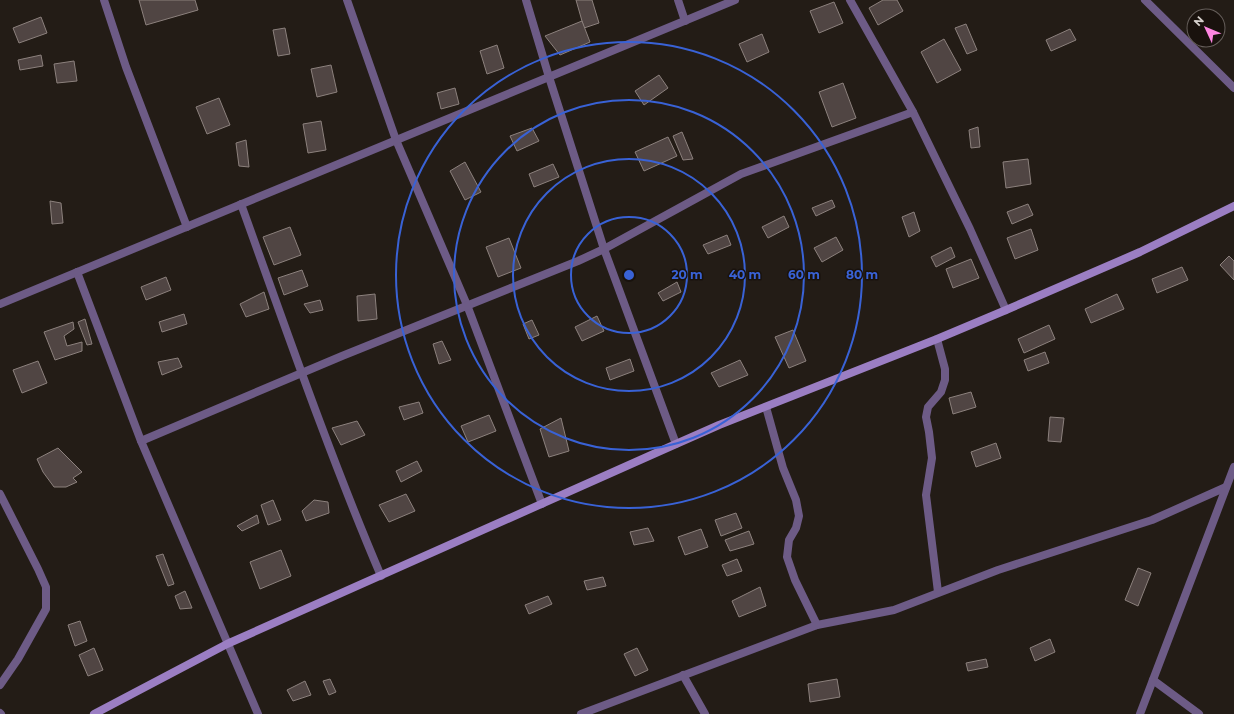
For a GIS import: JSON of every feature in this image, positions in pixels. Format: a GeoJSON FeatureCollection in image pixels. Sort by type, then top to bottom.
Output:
{"type":"FeatureCollection","features":[{"type":"Feature","properties":{"kind":"main road"},"geometry":{"type":"LineString","coordinates":[[94,714],[227,644],[676,444],[937,339],[1140,252],[1234,206]]}},
{"type":"Feature","properties":{"kind":"street"},"geometry":{"type":"LineString","coordinates":[[104,0],[126,67],[187,227]]}},
{"type":"Feature","properties":{"kind":"street"},"geometry":{"type":"LineString","coordinates":[[347,0],[396,140],[467,305],[542,504]]}},
{"type":"Feature","properties":{"kind":"street"},"geometry":{"type":"LineString","coordinates":[[526,0],[604,249],[676,444]]}},
{"type":"Feature","properties":{"kind":"street"},"geometry":{"type":"LineString","coordinates":[[678,0],[685,21]]}},
{"type":"Feature","properties":{"kind":"street"},"geometry":{"type":"LineString","coordinates":[[0,304],[735,0]]}},
{"type":"Feature","properties":{"kind":"street"},"geometry":{"type":"LineString","coordinates":[[850,0],[913,112],[970,229],[1006,310]]}},
{"type":"Feature","properties":{"kind":"street"},"geometry":{"type":"LineString","coordinates":[[1145,0],[1234,88]]}},
{"type":"Feature","properties":{"kind":"street"},"geometry":{"type":"LineString","coordinates":[[141,441],[467,305],[578,261],[604,249],[741,174],[913,112]]}},
{"type":"Feature","properties":{"kind":"street"},"geometry":{"type":"LineString","coordinates":[[241,204],[355,515],[381,576]]}},
{"type":"Feature","properties":{"kind":"street"},"geometry":{"type":"LineString","coordinates":[[77,272],[141,441],[258,714]]}},
{"type":"Feature","properties":{"kind":"street"},"geometry":{"type":"LineString","coordinates":[[937,339],[945,369],[945,380],[941,392],[928,407],[926,417],[932,458],[926,495],[938,592]]}},
{"type":"Feature","properties":{"kind":"street"},"geometry":{"type":"LineString","coordinates":[[766,407],[783,468],[796,500],[799,516],[796,528],[789,540],[786,557],[795,580],[817,625]]}},
{"type":"Feature","properties":{"kind":"street"},"geometry":{"type":"LineString","coordinates":[[1140,714],[1234,467]]}},
{"type":"Feature","properties":{"kind":"street"},"geometry":{"type":"LineString","coordinates":[[581,714],[817,625],[894,610],[998,570],[1152,520],[1226,487]]}},
{"type":"Feature","properties":{"kind":"street"},"geometry":{"type":"LineString","coordinates":[[0,494],[36,563],[46,587],[46,609],[18,659],[0,685]]}},
{"type":"Feature","properties":{"kind":"street"},"geometry":{"type":"LineString","coordinates":[[683,675],[705,714]]}},
{"type":"Feature","properties":{"kind":"street"},"geometry":{"type":"LineString","coordinates":[[1153,680],[1200,714]]}},
{"type":"Feature","properties":{"kind":"building"},"geometry":{"type":"Polygon","coordinates":[[[139,0],[195,0],[198,10],[146,25],[139,0]]]}},
{"type":"Feature","properties":{"kind":"building"},"geometry":{"type":"Polygon","coordinates":[[[576,0],[592,0],[599,23],[584,28],[576,0]]]}},
{"type":"Feature","properties":{"kind":"building"},"geometry":{"type":"Polygon","coordinates":[[[883,0],[897,0],[903,11],[878,25],[869,8],[883,0]]]}},
{"type":"Feature","properties":{"kind":"building"},"geometry":{"type":"Polygon","coordinates":[[[834,2],[843,23],[819,33],[810,11],[834,2]]]}},
{"type":"Feature","properties":{"kind":"building"},"geometry":{"type":"Polygon","coordinates":[[[41,17],[47,33],[19,43],[13,28],[41,17]]]}},
{"type":"Feature","properties":{"kind":"building"},"geometry":{"type":"Polygon","coordinates":[[[582,21],[590,42],[560,55],[545,36],[582,21]]]}},
{"type":"Feature","properties":{"kind":"building"},"geometry":{"type":"Polygon","coordinates":[[[966,24],[977,50],[967,54],[955,28],[966,24]]]}},
{"type":"Feature","properties":{"kind":"building"},"geometry":{"type":"Polygon","coordinates":[[[285,28],[290,54],[278,56],[273,30],[285,28]]]}},
{"type":"Feature","properties":{"kind":"building"},"geometry":{"type":"Polygon","coordinates":[[[1070,29],[1076,40],[1051,51],[1046,40],[1070,29]]]}},
{"type":"Feature","properties":{"kind":"building"},"geometry":{"type":"Polygon","coordinates":[[[762,34],[769,52],[747,62],[739,44],[762,34]]]}},
{"type":"Feature","properties":{"kind":"building"},"geometry":{"type":"Polygon","coordinates":[[[944,39],[961,70],[937,83],[921,52],[944,39]]]}},
{"type":"Feature","properties":{"kind":"building"},"geometry":{"type":"Polygon","coordinates":[[[497,45],[504,68],[487,74],[480,51],[497,45]]]}},
{"type":"Feature","properties":{"kind":"building"},"geometry":{"type":"Polygon","coordinates":[[[41,55],[43,66],[20,70],[18,60],[41,55]]]}},
{"type":"Feature","properties":{"kind":"building"},"geometry":{"type":"Polygon","coordinates":[[[74,61],[77,81],[57,83],[54,64],[74,61]]]}},
{"type":"Feature","properties":{"kind":"building"},"geometry":{"type":"Polygon","coordinates":[[[331,65],[337,92],[317,97],[311,69],[331,65]]]}},
{"type":"Feature","properties":{"kind":"building"},"geometry":{"type":"Polygon","coordinates":[[[659,75],[668,88],[644,105],[635,91],[659,75]]]}},
{"type":"Feature","properties":{"kind":"building"},"geometry":{"type":"Polygon","coordinates":[[[843,83],[856,118],[832,127],[819,92],[843,83]]]}},
{"type":"Feature","properties":{"kind":"building"},"geometry":{"type":"Polygon","coordinates":[[[455,88],[459,104],[441,109],[437,93],[455,88]]]}},
{"type":"Feature","properties":{"kind":"building"},"geometry":{"type":"Polygon","coordinates":[[[219,98],[230,125],[207,134],[196,107],[219,98]]]}},
{"type":"Feature","properties":{"kind":"building"},"geometry":{"type":"Polygon","coordinates":[[[321,121],[326,150],[308,153],[303,124],[321,121]]]}},
{"type":"Feature","properties":{"kind":"building"},"geometry":{"type":"Polygon","coordinates":[[[978,127],[980,147],[971,148],[969,130],[978,127]]]}},
{"type":"Feature","properties":{"kind":"building"},"geometry":{"type":"Polygon","coordinates":[[[532,128],[539,141],[517,151],[510,136],[532,128]]]}},
{"type":"Feature","properties":{"kind":"building"},"geometry":{"type":"Polygon","coordinates":[[[682,132],[693,159],[683,160],[673,136],[682,132]]]}},
{"type":"Feature","properties":{"kind":"building"},"geometry":{"type":"Polygon","coordinates":[[[668,137],[677,156],[644,171],[635,152],[668,137]]]}},
{"type":"Feature","properties":{"kind":"building"},"geometry":{"type":"Polygon","coordinates":[[[246,140],[249,167],[239,166],[236,143],[246,140]]]}},
{"type":"Feature","properties":{"kind":"building"},"geometry":{"type":"Polygon","coordinates":[[[1028,159],[1031,184],[1006,188],[1003,162],[1028,159]]]}},
{"type":"Feature","properties":{"kind":"building"},"geometry":{"type":"Polygon","coordinates":[[[465,162],[481,192],[465,200],[450,171],[465,162]]]}},
{"type":"Feature","properties":{"kind":"building"},"geometry":{"type":"Polygon","coordinates":[[[553,164],[559,177],[534,187],[529,174],[553,164]]]}},
{"type":"Feature","properties":{"kind":"building"},"geometry":{"type":"Polygon","coordinates":[[[832,200],[835,207],[816,216],[812,208],[832,200]]]}},
{"type":"Feature","properties":{"kind":"building"},"geometry":{"type":"Polygon","coordinates":[[[50,201],[61,203],[63,223],[52,224],[50,201]]]}},
{"type":"Feature","properties":{"kind":"building"},"geometry":{"type":"Polygon","coordinates":[[[1028,204],[1033,215],[1012,224],[1007,212],[1028,204]]]}},
{"type":"Feature","properties":{"kind":"building"},"geometry":{"type":"Polygon","coordinates":[[[914,212],[920,231],[909,237],[902,217],[914,212]]]}},
{"type":"Feature","properties":{"kind":"building"},"geometry":{"type":"Polygon","coordinates":[[[784,216],[789,227],[768,238],[762,227],[784,216]]]}},
{"type":"Feature","properties":{"kind":"building"},"geometry":{"type":"Polygon","coordinates":[[[290,227],[301,255],[274,265],[263,237],[290,227]]]}},
{"type":"Feature","properties":{"kind":"building"},"geometry":{"type":"Polygon","coordinates":[[[1031,229],[1038,250],[1015,259],[1007,238],[1031,229]]]}},
{"type":"Feature","properties":{"kind":"building"},"geometry":{"type":"Polygon","coordinates":[[[727,235],[731,245],[708,254],[703,245],[727,235]]]}},
{"type":"Feature","properties":{"kind":"building"},"geometry":{"type":"Polygon","coordinates":[[[836,237],[843,250],[822,262],[814,248],[836,237]]]}},
{"type":"Feature","properties":{"kind":"building"},"geometry":{"type":"Polygon","coordinates":[[[509,238],[521,268],[498,277],[486,247],[509,238]]]}},
{"type":"Feature","properties":{"kind":"building"},"geometry":{"type":"Polygon","coordinates":[[[951,247],[955,257],[936,267],[931,257],[951,247]]]}},
{"type":"Feature","properties":{"kind":"building"},"geometry":{"type":"Polygon","coordinates":[[[1229,256],[1234,261],[1234,280],[1220,265],[1229,256]]]}},
{"type":"Feature","properties":{"kind":"building"},"geometry":{"type":"Polygon","coordinates":[[[971,259],[979,278],[953,288],[946,269],[971,259]]]}},
{"type":"Feature","properties":{"kind":"building"},"geometry":{"type":"Polygon","coordinates":[[[1182,267],[1188,280],[1157,293],[1152,279],[1182,267]]]}},
{"type":"Feature","properties":{"kind":"building"},"geometry":{"type":"Polygon","coordinates":[[[302,270],[308,286],[284,295],[278,278],[302,270]]]}},
{"type":"Feature","properties":{"kind":"building"},"geometry":{"type":"Polygon","coordinates":[[[166,277],[171,290],[146,300],[141,287],[166,277]]]}},
{"type":"Feature","properties":{"kind":"building"},"geometry":{"type":"Polygon","coordinates":[[[677,282],[681,292],[663,301],[658,293],[677,282]]]}},
{"type":"Feature","properties":{"kind":"building"},"geometry":{"type":"Polygon","coordinates":[[[264,292],[269,309],[246,317],[240,304],[264,292]]]}},
{"type":"Feature","properties":{"kind":"building"},"geometry":{"type":"Polygon","coordinates":[[[375,294],[377,319],[358,321],[357,296],[375,294]]]}},
{"type":"Feature","properties":{"kind":"building"},"geometry":{"type":"Polygon","coordinates":[[[1117,294],[1124,309],[1091,323],[1085,309],[1117,294]]]}},
{"type":"Feature","properties":{"kind":"building"},"geometry":{"type":"Polygon","coordinates":[[[320,300],[323,310],[310,313],[304,304],[320,300]]]}},
{"type":"Feature","properties":{"kind":"building"},"geometry":{"type":"Polygon","coordinates":[[[184,314],[187,324],[162,332],[159,322],[184,314]]]}},
{"type":"Feature","properties":{"kind":"building"},"geometry":{"type":"Polygon","coordinates":[[[597,316],[604,331],[582,341],[575,327],[597,316]]]}},
{"type":"Feature","properties":{"kind":"building"},"geometry":{"type":"Polygon","coordinates":[[[85,319],[92,344],[87,345],[78,322],[85,319]]]}},
{"type":"Feature","properties":{"kind":"building"},"geometry":{"type":"Polygon","coordinates":[[[532,320],[539,335],[529,339],[523,324],[532,320]]]}},
{"type":"Feature","properties":{"kind":"building"},"geometry":{"type":"Polygon","coordinates":[[[73,322],[74,329],[64,336],[67,346],[82,342],[82,351],[55,360],[44,332],[73,322]]]}},
{"type":"Feature","properties":{"kind":"building"},"geometry":{"type":"Polygon","coordinates":[[[1049,325],[1055,339],[1024,353],[1018,339],[1049,325]]]}},
{"type":"Feature","properties":{"kind":"building"},"geometry":{"type":"Polygon","coordinates":[[[793,330],[806,361],[789,368],[775,337],[793,330]]]}},
{"type":"Feature","properties":{"kind":"building"},"geometry":{"type":"Polygon","coordinates":[[[442,341],[451,360],[439,364],[433,344],[442,341]]]}},
{"type":"Feature","properties":{"kind":"building"},"geometry":{"type":"Polygon","coordinates":[[[1045,352],[1049,363],[1028,371],[1024,360],[1045,352]]]}},
{"type":"Feature","properties":{"kind":"building"},"geometry":{"type":"Polygon","coordinates":[[[178,358],[182,367],[162,375],[158,362],[178,358]]]}},
{"type":"Feature","properties":{"kind":"building"},"geometry":{"type":"Polygon","coordinates":[[[630,359],[634,371],[610,380],[606,368],[630,359]]]}},
{"type":"Feature","properties":{"kind":"building"},"geometry":{"type":"Polygon","coordinates":[[[740,360],[748,375],[719,387],[711,373],[740,360]]]}},
{"type":"Feature","properties":{"kind":"building"},"geometry":{"type":"Polygon","coordinates":[[[38,361],[47,383],[22,393],[13,370],[38,361]]]}},
{"type":"Feature","properties":{"kind":"building"},"geometry":{"type":"Polygon","coordinates":[[[971,392],[976,407],[953,414],[949,398],[971,392]]]}},
{"type":"Feature","properties":{"kind":"building"},"geometry":{"type":"Polygon","coordinates":[[[419,402],[423,413],[404,420],[399,407],[419,402]]]}},
{"type":"Feature","properties":{"kind":"building"},"geometry":{"type":"Polygon","coordinates":[[[489,415],[496,431],[468,442],[461,426],[489,415]]]}},
{"type":"Feature","properties":{"kind":"building"},"geometry":{"type":"Polygon","coordinates":[[[1050,417],[1064,418],[1061,442],[1048,441],[1050,417]]]}},
{"type":"Feature","properties":{"kind":"building"},"geometry":{"type":"Polygon","coordinates":[[[561,418],[569,451],[549,457],[540,429],[561,418]]]}},
{"type":"Feature","properties":{"kind":"building"},"geometry":{"type":"Polygon","coordinates":[[[357,421],[365,435],[341,445],[332,428],[357,421]]]}},
{"type":"Feature","properties":{"kind":"building"},"geometry":{"type":"Polygon","coordinates":[[[996,443],[1001,458],[976,467],[971,452],[996,443]]]}},
{"type":"Feature","properties":{"kind":"building"},"geometry":{"type":"Polygon","coordinates":[[[58,448],[82,472],[73,478],[77,482],[66,487],[54,487],[43,472],[37,459],[58,448]]]}},
{"type":"Feature","properties":{"kind":"building"},"geometry":{"type":"Polygon","coordinates":[[[417,461],[422,471],[401,482],[396,471],[417,461]]]}},
{"type":"Feature","properties":{"kind":"building"},"geometry":{"type":"Polygon","coordinates":[[[406,494],[415,511],[389,522],[379,505],[406,494]]]}},
{"type":"Feature","properties":{"kind":"building"},"geometry":{"type":"Polygon","coordinates":[[[273,500],[281,520],[268,525],[261,505],[273,500]]]}},
{"type":"Feature","properties":{"kind":"building"},"geometry":{"type":"Polygon","coordinates":[[[314,500],[328,502],[329,513],[306,521],[302,511],[314,500]]]}},
{"type":"Feature","properties":{"kind":"building"},"geometry":{"type":"Polygon","coordinates":[[[736,513],[742,528],[721,536],[715,520],[736,513]]]}},
{"type":"Feature","properties":{"kind":"building"},"geometry":{"type":"Polygon","coordinates":[[[257,515],[259,523],[242,531],[237,526],[257,515]]]}},
{"type":"Feature","properties":{"kind":"building"},"geometry":{"type":"Polygon","coordinates":[[[648,528],[654,541],[634,545],[630,532],[648,528]]]}},
{"type":"Feature","properties":{"kind":"building"},"geometry":{"type":"Polygon","coordinates":[[[701,529],[708,547],[685,555],[678,537],[701,529]]]}},
{"type":"Feature","properties":{"kind":"building"},"geometry":{"type":"Polygon","coordinates":[[[749,531],[754,544],[730,551],[725,540],[749,531]]]}},
{"type":"Feature","properties":{"kind":"building"},"geometry":{"type":"Polygon","coordinates":[[[281,550],[291,576],[260,589],[250,562],[281,550]]]}},
{"type":"Feature","properties":{"kind":"building"},"geometry":{"type":"Polygon","coordinates":[[[163,554],[174,584],[168,586],[156,556],[163,554]]]}},
{"type":"Feature","properties":{"kind":"building"},"geometry":{"type":"Polygon","coordinates":[[[737,559],[742,571],[727,576],[722,565],[737,559]]]}},
{"type":"Feature","properties":{"kind":"building"},"geometry":{"type":"Polygon","coordinates":[[[1138,568],[1151,573],[1138,606],[1125,600],[1138,568]]]}},
{"type":"Feature","properties":{"kind":"building"},"geometry":{"type":"Polygon","coordinates":[[[603,577],[606,586],[587,590],[584,581],[603,577]]]}},
{"type":"Feature","properties":{"kind":"building"},"geometry":{"type":"Polygon","coordinates":[[[760,587],[766,606],[739,617],[732,601],[760,587]]]}},
{"type":"Feature","properties":{"kind":"building"},"geometry":{"type":"Polygon","coordinates":[[[185,591],[192,608],[180,609],[175,596],[185,591]]]}},
{"type":"Feature","properties":{"kind":"building"},"geometry":{"type":"Polygon","coordinates":[[[548,596],[552,604],[529,614],[525,605],[548,596]]]}},
{"type":"Feature","properties":{"kind":"building"},"geometry":{"type":"Polygon","coordinates":[[[80,621],[87,641],[75,646],[68,625],[80,621]]]}},
{"type":"Feature","properties":{"kind":"building"},"geometry":{"type":"Polygon","coordinates":[[[1050,639],[1055,652],[1035,661],[1030,648],[1050,639]]]}},
{"type":"Feature","properties":{"kind":"building"},"geometry":{"type":"Polygon","coordinates":[[[94,648],[103,670],[88,676],[79,655],[94,648]]]}},
{"type":"Feature","properties":{"kind":"building"},"geometry":{"type":"Polygon","coordinates":[[[637,648],[648,670],[635,676],[624,654],[637,648]]]}},
{"type":"Feature","properties":{"kind":"building"},"geometry":{"type":"Polygon","coordinates":[[[986,659],[988,667],[968,671],[966,663],[986,659]]]}},
{"type":"Feature","properties":{"kind":"building"},"geometry":{"type":"Polygon","coordinates":[[[330,679],[336,692],[329,695],[323,681],[330,679]]]}},
{"type":"Feature","properties":{"kind":"building"},"geometry":{"type":"Polygon","coordinates":[[[837,679],[840,697],[810,702],[808,684],[837,679]]]}},
{"type":"Feature","properties":{"kind":"building"},"geometry":{"type":"Polygon","coordinates":[[[305,681],[311,695],[293,701],[287,690],[305,681]]]}}]}
